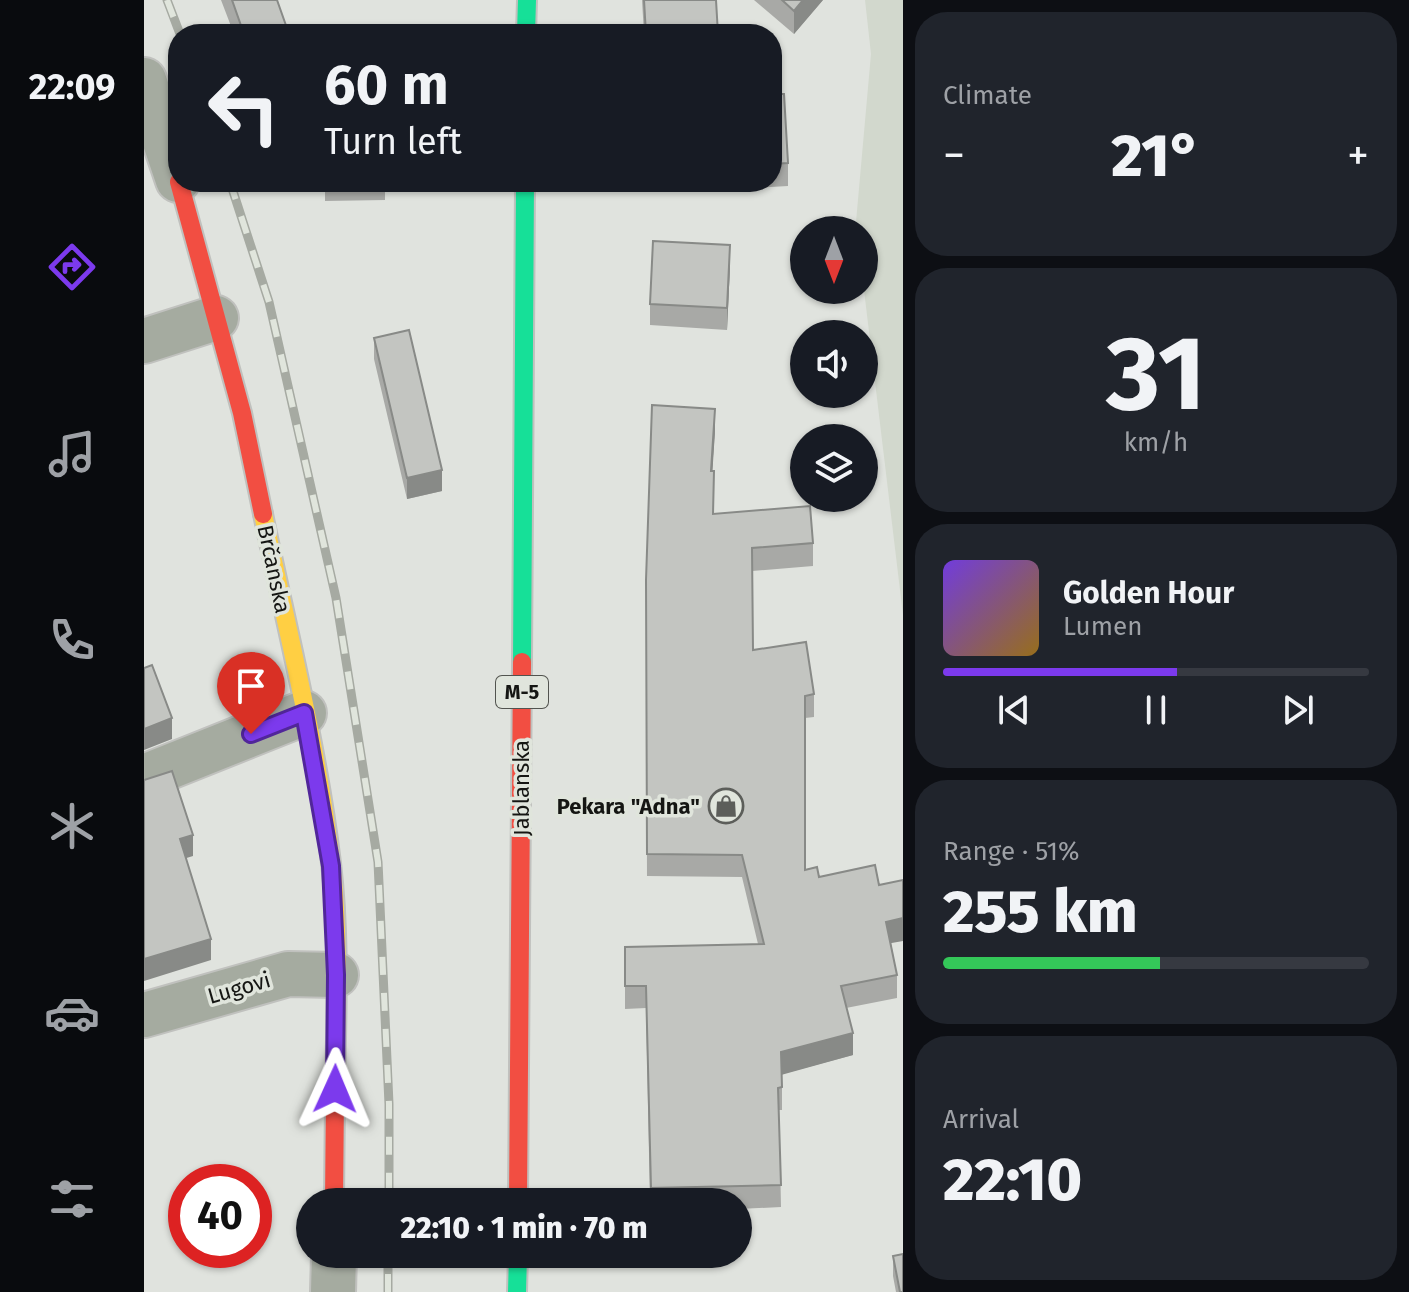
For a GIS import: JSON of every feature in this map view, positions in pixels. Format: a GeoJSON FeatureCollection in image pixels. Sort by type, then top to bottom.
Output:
{"type":"FeatureCollection","features":[{"type":"Feature","properties":{"kind":"main road"},"geometry":{"type":"LineString","coordinates":[[526,24],[527,0]]}},
{"type":"Feature","properties":{"kind":"main road","name":"Brčanska"},"geometry":{"type":"LineString","coordinates":[[174,192],[216,318],[242,413],[304,713],[331,866],[336,975],[334,1188]]}},
{"type":"Feature","properties":{"kind":"main road","name":"Jablanska"},"geometry":{"type":"LineString","coordinates":[[518,1188],[525,192]]}},
{"type":"Feature","properties":{"kind":"main road"},"geometry":{"type":"LineString","coordinates":[[517,1292],[518,1268]]}},
{"type":"Feature","properties":{"kind":"street","name":"Brčanska"},"geometry":{"type":"LineString","coordinates":[[144,80],[168,174]]}},
{"type":"Feature","properties":{"kind":"street"},"geometry":{"type":"LineString","coordinates":[[144,341],[216,318]]}},
{"type":"Feature","properties":{"kind":"street"},"geometry":{"type":"LineString","coordinates":[[144,777],[304,713]]}},
{"type":"Feature","properties":{"kind":"street","name":"Lugovi"},"geometry":{"type":"LineString","coordinates":[[144,1015],[288,974],[336,975]]}},
{"type":"Feature","properties":{"kind":"street"},"geometry":{"type":"LineString","coordinates":[[333,1292],[334,1268]]}},
{"type":"Feature","properties":{"kind":"shaded area"},"geometry":{"type":"Polygon","coordinates":[[[865,0],[903,0],[903,615],[878,407],[878,320],[868,320],[866,304],[878,304],[878,216],[857,216],[871,54],[865,0]]]}},
{"type":"Feature","properties":{"kind":"building"},"geometry":{"type":"Polygon","coordinates":[[[232,0],[277,0],[285,24],[240,24],[232,0]]]}},
{"type":"Feature","properties":{"kind":"building"},"geometry":{"type":"Polygon","coordinates":[[[644,0],[716,0],[717,24],[645,24],[644,0]]]}},
{"type":"Feature","properties":{"kind":"building"},"geometry":{"type":"Polygon","coordinates":[[[782,0],[803,0],[794,11],[782,0]]]}},
{"type":"Feature","properties":{"kind":"building"},"geometry":{"type":"Polygon","coordinates":[[[782,94],[784,94],[788,163],[782,163],[782,94]]]}},
{"type":"Feature","properties":{"kind":"building"},"geometry":{"type":"Polygon","coordinates":[[[653,241],[730,245],[727,308],[650,304],[653,241]]]}},
{"type":"Feature","properties":{"kind":"building"},"geometry":{"type":"Polygon","coordinates":[[[409,330],[442,470],[407,478],[374,338],[409,330]]]}},
{"type":"Feature","properties":{"kind":"building"},"geometry":{"type":"Polygon","coordinates":[[[652,405],[715,409],[711,471],[714,471],[713,514],[790,508],[790,512],[810,512],[813,543],[752,548],[753,650],[806,642],[814,694],[805,696],[805,870],[817,867],[819,877],[875,865],[879,885],[903,880],[903,918],[886,922],[897,975],[841,986],[853,1033],[781,1052],[782,1087],[778,1088],[781,1185],[651,1188],[646,986],[625,986],[625,947],[764,944],[742,855],[647,854],[646,580],[652,405]]]}},
{"type":"Feature","properties":{"kind":"building"},"geometry":{"type":"Polygon","coordinates":[[[152,665],[172,718],[144,729],[144,668],[152,665]]]}},
{"type":"Feature","properties":{"kind":"building"},"geometry":{"type":"Polygon","coordinates":[[[172,771],[193,835],[180,839],[211,939],[144,959],[144,780],[172,771]]]}},
{"type":"Feature","properties":{"kind":"building"},"geometry":{"type":"Polygon","coordinates":[[[903,1254],[903,1292],[900,1292],[893,1256],[903,1254]]]}},
{"type":"Feature","properties":{"kind":"railway"},"geometry":{"type":"LineString","coordinates":[[167,0],[176,24]]}},
{"type":"Feature","properties":{"kind":"railway"},"geometry":{"type":"LineString","coordinates":[[233,192],[269,302],[336,598],[378,862],[389,1104],[389,1188]]}},
{"type":"Feature","properties":{"kind":"railway"},"geometry":{"type":"LineString","coordinates":[[388,1268],[388,1292]]}},
{"type":"Feature","properties":{"kind":"traffic: fast"},"geometry":{"type":"LineString","coordinates":[[526,24],[527,0]]}},
{"type":"Feature","properties":{"kind":"traffic: fast"},"geometry":{"type":"LineString","coordinates":[[522,662],[525,192]]}},
{"type":"Feature","properties":{"kind":"traffic: fast"},"geometry":{"type":"LineString","coordinates":[[517,1292],[518,1268]]}},
{"type":"Feature","properties":{"kind":"traffic: slow"},"geometry":{"type":"LineString","coordinates":[[263,514],[310,732],[331,863],[336,950],[335,1095]]}},
{"type":"Feature","properties":{"kind":"traffic: jam"},"geometry":{"type":"LineString","coordinates":[[182,192],[242,413],[263,514]]}},
{"type":"Feature","properties":{"kind":"traffic: jam"},"geometry":{"type":"LineString","coordinates":[[518,1188],[522,662]]}},
{"type":"Feature","properties":{"kind":"traffic: jam"},"geometry":{"type":"LineString","coordinates":[[334,1188],[335,1095]]}},
{"type":"Feature","properties":{"kind":"place","name":"Pekara \"Adna\""},"geometry":{"type":"Point","coordinates":[726,806]}},
{"type":"Feature","properties":{"kind":"route"},"geometry":{"type":"LineString","coordinates":[[251,734],[304,713],[331,866],[336,975],[335,1089]]}}]}
